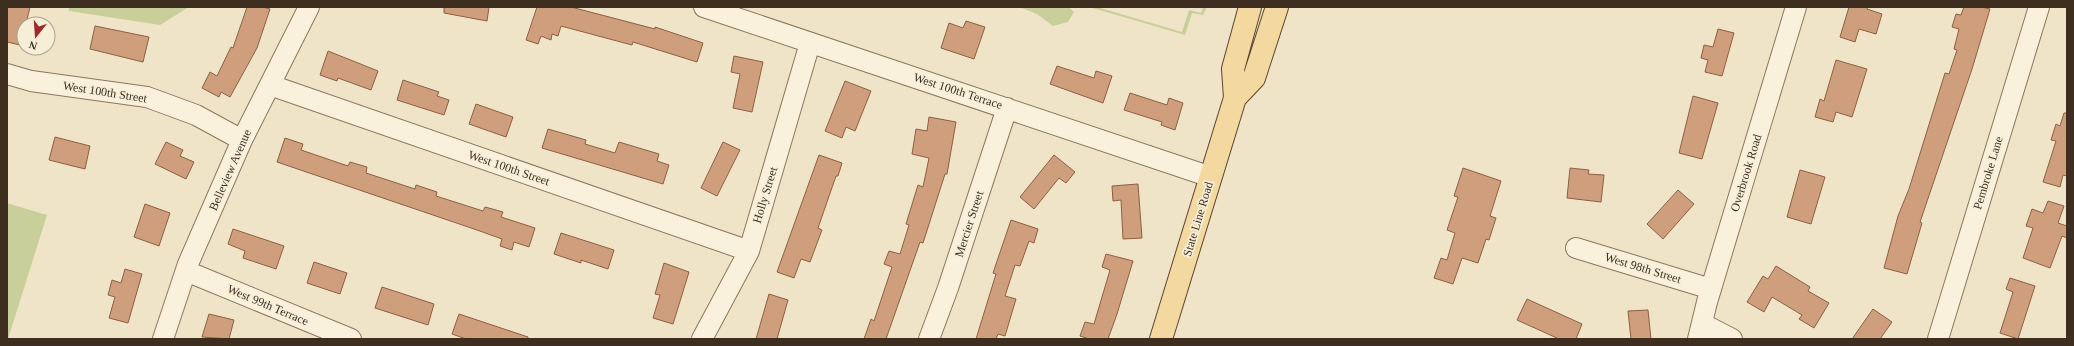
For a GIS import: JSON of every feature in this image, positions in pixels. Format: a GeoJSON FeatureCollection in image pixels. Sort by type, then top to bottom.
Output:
{"type":"FeatureCollection","features":[{"type":"Feature","properties":{"kind":"main road","name":"State Line Road"},"geometry":{"type":"LineString","coordinates":[[1161,339],[1234,98],[1233,68],[1250,7]]}},
{"type":"Feature","properties":{"kind":"main road","name":"State Line Road"},"geometry":{"type":"LineString","coordinates":[[1234,98],[1254,78],[1277,7]]}},
{"type":"Feature","properties":{"kind":"street","name":"Belleview Avenue"},"geometry":{"type":"LineString","coordinates":[[163,339],[186,270],[242,140],[309,7]]}},
{"type":"Feature","properties":{"kind":"street","name":"West 100th Terrace"},"geometry":{"type":"LineString","coordinates":[[704,7],[1211,177]]}},
{"type":"Feature","properties":{"kind":"street","name":"Overbrook Road"},"geometry":{"type":"LineString","coordinates":[[1700,332],[1711,289],[1796,7]]}},
{"type":"Feature","properties":{"kind":"street","name":"Pembroke Lane"},"geometry":{"type":"LineString","coordinates":[[1938,339],[2039,7]]}},
{"type":"Feature","properties":{"kind":"street","name":"Holly Street"},"geometry":{"type":"LineString","coordinates":[[702,339],[749,251],[810,43]]}},
{"type":"Feature","properties":{"kind":"street","name":"West 100th Street"},"geometry":{"type":"LineString","coordinates":[[7,74],[31,81],[147,98],[196,115],[242,140]]}},
{"type":"Feature","properties":{"kind":"street","name":"West 100th Street"},"geometry":{"type":"LineString","coordinates":[[270,85],[749,251]]}},
{"type":"Feature","properties":{"kind":"street","name":"Mercier Street"},"geometry":{"type":"LineString","coordinates":[[929,339],[948,288],[1007,108]]}},
{"type":"Feature","properties":{"kind":"street","name":"West 98th Street"},"geometry":{"type":"LineString","coordinates":[[1576,248],[1711,289]]}},
{"type":"Feature","properties":{"kind":"street","name":"West 99th Terrace"},"geometry":{"type":"LineString","coordinates":[[186,270],[350,339]]}},
{"type":"Feature","properties":{"kind":"street"},"geometry":{"type":"LineString","coordinates":[[1700,332],[1732,339]]}},
{"type":"Feature","properties":{"kind":"green space"},"geometry":{"type":"Polygon","coordinates":[[[69,7],[189,7],[160,25],[69,11],[69,7]]]}},
{"type":"Feature","properties":{"kind":"green space"},"geometry":{"type":"Polygon","coordinates":[[[1019,7],[1069,7],[1074,12],[1068,22],[1053,26],[1037,14],[1019,7]]]}},
{"type":"Feature","properties":{"kind":"green space"},"geometry":{"type":"Polygon","coordinates":[[[1089,7],[1097,7],[1182,32],[1189,10],[1201,13],[1203,7],[1207,7],[1203,15],[1192,13],[1185,35],[1089,7]]]}},
{"type":"Feature","properties":{"kind":"green space"},"geometry":{"type":"Polygon","coordinates":[[[7,203],[47,215],[8,339],[7,339],[7,203]]]}},
{"type":"Feature","properties":{"kind":"building"},"geometry":{"type":"Polygon","coordinates":[[[7,7],[30,7],[28,16],[16,16],[16,44],[7,42],[7,7]]]}},
{"type":"Feature","properties":{"kind":"building"},"geometry":{"type":"Polygon","coordinates":[[[247,7],[263,7],[270,9],[257,48],[230,97],[221,92],[219,97],[202,88],[210,72],[217,76],[231,47],[233,48],[247,7]]]}},
{"type":"Feature","properties":{"kind":"building"},"geometry":{"type":"Polygon","coordinates":[[[444,7],[489,7],[487,21],[444,13],[444,7]]]}},
{"type":"Feature","properties":{"kind":"building"},"geometry":{"type":"Polygon","coordinates":[[[537,7],[571,7],[655,29],[655,27],[703,43],[697,62],[633,42],[632,45],[561,26],[558,36],[552,34],[551,40],[541,36],[538,44],[526,40],[537,7]]]}},
{"type":"Feature","properties":{"kind":"building"},"geometry":{"type":"Polygon","coordinates":[[[1849,7],[1868,7],[1867,9],[1882,14],[1876,34],[1859,29],[1855,42],[1840,37],[1849,7]]]}},
{"type":"Feature","properties":{"kind":"building"},"geometry":{"type":"Polygon","coordinates":[[[1964,7],[1982,7],[1990,9],[1972,69],[1920,222],[1922,223],[1907,274],[1884,268],[1898,216],[1909,189],[1945,73],[1949,74],[1957,50],[1954,49],[1959,29],[1952,27],[1956,14],[1961,15],[1964,7]]]}},
{"type":"Feature","properties":{"kind":"building"},"geometry":{"type":"Polygon","coordinates":[[[966,21],[985,27],[974,59],[941,48],[949,23],[963,28],[966,21]]]}},
{"type":"Feature","properties":{"kind":"building"},"geometry":{"type":"Polygon","coordinates":[[[95,26],[149,37],[143,62],[90,49],[95,26]]]}},
{"type":"Feature","properties":{"kind":"building"},"geometry":{"type":"Polygon","coordinates":[[[1718,29],[1734,33],[1722,76],[1705,72],[1708,60],[1701,58],[1704,45],[1713,47],[1718,29]]]}},
{"type":"Feature","properties":{"kind":"building"},"geometry":{"type":"Polygon","coordinates":[[[328,51],[378,71],[371,90],[338,78],[337,81],[320,75],[328,51]]]}},
{"type":"Feature","properties":{"kind":"building"},"geometry":{"type":"Polygon","coordinates":[[[734,56],[763,62],[752,112],[733,108],[740,74],[731,72],[734,56]]]}},
{"type":"Feature","properties":{"kind":"building"},"geometry":{"type":"Polygon","coordinates":[[[1836,60],[1867,69],[1852,117],[1836,112],[1833,122],[1815,117],[1820,99],[1824,101],[1836,60]]]}},
{"type":"Feature","properties":{"kind":"building"},"geometry":{"type":"Polygon","coordinates":[[[1057,66],[1094,78],[1096,71],[1112,76],[1103,103],[1050,84],[1057,66]]]}},
{"type":"Feature","properties":{"kind":"building"},"geometry":{"type":"Polygon","coordinates":[[[403,80],[439,92],[437,96],[449,100],[444,115],[397,100],[403,80]]]}},
{"type":"Feature","properties":{"kind":"building"},"geometry":{"type":"Polygon","coordinates":[[[845,81],[871,91],[855,131],[846,127],[842,138],[825,131],[845,81]]]}},
{"type":"Feature","properties":{"kind":"building"},"geometry":{"type":"Polygon","coordinates":[[[1130,93],[1167,105],[1169,98],[1183,103],[1175,130],[1161,125],[1162,122],[1124,110],[1130,93]]]}},
{"type":"Feature","properties":{"kind":"building"},"geometry":{"type":"Polygon","coordinates":[[[1693,96],[1718,103],[1702,159],[1679,153],[1693,96]]]}},
{"type":"Feature","properties":{"kind":"building"},"geometry":{"type":"Polygon","coordinates":[[[476,104],[513,117],[506,137],[469,124],[476,104]]]}},
{"type":"Feature","properties":{"kind":"building"},"geometry":{"type":"Polygon","coordinates":[[[2064,113],[2067,113],[2067,176],[2063,175],[2060,187],[2043,182],[2056,141],[2051,140],[2056,124],[2060,126],[2064,113]]]}},
{"type":"Feature","properties":{"kind":"building"},"geometry":{"type":"Polygon","coordinates":[[[929,117],[956,122],[947,174],[945,174],[923,243],[920,242],[886,339],[864,339],[871,319],[874,321],[892,267],[884,264],[889,251],[900,254],[909,225],[906,224],[918,185],[923,187],[929,158],[912,154],[916,129],[927,131],[929,117]]]}},
{"type":"Feature","properties":{"kind":"building"},"geometry":{"type":"Polygon","coordinates":[[[548,129],[586,140],[585,144],[615,153],[619,142],[659,154],[657,161],[669,165],[663,184],[542,148],[548,129]]]}},
{"type":"Feature","properties":{"kind":"building"},"geometry":{"type":"Polygon","coordinates":[[[55,137],[90,146],[85,169],[49,160],[55,137]]]}},
{"type":"Feature","properties":{"kind":"building"},"geometry":{"type":"Polygon","coordinates":[[[285,138],[303,144],[301,150],[348,166],[350,162],[367,167],[366,173],[415,189],[416,185],[437,192],[436,196],[483,211],[485,207],[503,212],[501,217],[535,228],[529,247],[514,242],[512,250],[500,246],[502,239],[277,162],[285,138]]]}},
{"type":"Feature","properties":{"kind":"building"},"geometry":{"type":"Polygon","coordinates":[[[166,142],[183,150],[180,156],[194,162],[186,179],[155,164],[166,142]]]}},
{"type":"Feature","properties":{"kind":"building"},"geometry":{"type":"Polygon","coordinates":[[[723,142],[740,150],[717,196],[701,188],[723,142]]]}},
{"type":"Feature","properties":{"kind":"building"},"geometry":{"type":"Polygon","coordinates":[[[819,155],[842,163],[818,228],[822,230],[810,262],[801,259],[794,278],[777,272],[819,155]]]}},
{"type":"Feature","properties":{"kind":"building"},"geometry":{"type":"Polygon","coordinates":[[[1054,155],[1075,172],[1066,183],[1059,178],[1034,209],[1020,197],[1054,155]]]}},
{"type":"Feature","properties":{"kind":"building"},"geometry":{"type":"Polygon","coordinates":[[[1463,168],[1501,181],[1490,216],[1496,218],[1489,240],[1486,239],[1478,263],[1462,258],[1453,284],[1434,278],[1441,258],[1447,260],[1455,233],[1447,230],[1458,197],[1454,196],[1463,168]]]}},
{"type":"Feature","properties":{"kind":"building"},"geometry":{"type":"Polygon","coordinates":[[[1570,168],[1589,170],[1588,174],[1604,175],[1601,202],[1567,198],[1570,168]]]}},
{"type":"Feature","properties":{"kind":"building"},"geometry":{"type":"Polygon","coordinates":[[[1800,170],[1825,177],[1811,224],[1787,217],[1800,170]]]}},
{"type":"Feature","properties":{"kind":"building"},"geometry":{"type":"Polygon","coordinates":[[[1138,184],[1142,238],[1123,239],[1121,200],[1113,201],[1112,186],[1138,184]]]}},
{"type":"Feature","properties":{"kind":"building"},"geometry":{"type":"Polygon","coordinates":[[[1678,190],[1694,204],[1663,239],[1647,224],[1678,190]]]}},
{"type":"Feature","properties":{"kind":"building"},"geometry":{"type":"Polygon","coordinates":[[[2048,201],[2064,206],[2058,223],[2067,226],[2067,238],[2062,236],[2050,268],[2023,258],[2033,228],[2026,226],[2032,209],[2043,213],[2048,201]]]}},
{"type":"Feature","properties":{"kind":"building"},"geometry":{"type":"Polygon","coordinates":[[[145,204],[170,213],[159,246],[134,237],[145,204]]]}},
{"type":"Feature","properties":{"kind":"building"},"geometry":{"type":"Polygon","coordinates":[[[1011,220],[1038,229],[1034,243],[1029,241],[1020,266],[1015,265],[1005,296],[1016,299],[1005,336],[998,334],[996,339],[976,339],[996,274],[993,273],[1011,220]]]}},
{"type":"Feature","properties":{"kind":"building"},"geometry":{"type":"Polygon","coordinates":[[[233,229],[284,246],[276,269],[243,258],[245,251],[228,244],[233,229]]]}},
{"type":"Feature","properties":{"kind":"building"},"geometry":{"type":"Polygon","coordinates":[[[561,233],[614,250],[608,269],[581,260],[581,263],[554,254],[561,233]]]}},
{"type":"Feature","properties":{"kind":"building"},"geometry":{"type":"Polygon","coordinates":[[[1106,254],[1133,261],[1108,339],[1089,339],[1080,336],[1085,322],[1094,324],[1110,270],[1102,267],[1106,254]]]}},
{"type":"Feature","properties":{"kind":"building"},"geometry":{"type":"Polygon","coordinates":[[[314,262],[347,273],[340,294],[307,283],[314,262]]]}},
{"type":"Feature","properties":{"kind":"building"},"geometry":{"type":"Polygon","coordinates":[[[664,263],[689,272],[673,324],[653,318],[660,295],[655,294],[664,263]]]}},
{"type":"Feature","properties":{"kind":"building"},"geometry":{"type":"Polygon","coordinates":[[[1776,266],[1810,287],[1808,291],[1829,303],[1814,328],[1799,319],[1802,315],[1772,297],[1764,312],[1747,302],[1763,276],[1768,279],[1776,266]]]}},
{"type":"Feature","properties":{"kind":"building"},"geometry":{"type":"Polygon","coordinates":[[[125,269],[142,274],[128,323],[109,318],[115,297],[108,295],[112,280],[121,283],[125,269]]]}},
{"type":"Feature","properties":{"kind":"building"},"geometry":{"type":"Polygon","coordinates":[[[2010,278],[2035,286],[2018,339],[2000,333],[2013,292],[2006,289],[2010,278]]]}},
{"type":"Feature","properties":{"kind":"building"},"geometry":{"type":"Polygon","coordinates":[[[382,287],[434,304],[428,325],[375,308],[382,287]]]}},
{"type":"Feature","properties":{"kind":"building"},"geometry":{"type":"Polygon","coordinates":[[[769,294],[788,300],[777,339],[756,339],[769,294]]]}},
{"type":"Feature","properties":{"kind":"building"},"geometry":{"type":"Polygon","coordinates":[[[1527,299],[1582,324],[1576,339],[1559,339],[1517,320],[1527,299]]]}},
{"type":"Feature","properties":{"kind":"building"},"geometry":{"type":"Polygon","coordinates":[[[1873,309],[1892,322],[1880,339],[1852,339],[1873,309]]]}},
{"type":"Feature","properties":{"kind":"building"},"geometry":{"type":"Polygon","coordinates":[[[1648,310],[1651,339],[1631,339],[1628,311],[1648,310]]]}},
{"type":"Feature","properties":{"kind":"building"},"geometry":{"type":"Polygon","coordinates":[[[209,314],[234,320],[229,339],[202,337],[209,314]]]}},
{"type":"Feature","properties":{"kind":"building"},"geometry":{"type":"Polygon","coordinates":[[[459,314],[528,337],[528,339],[466,339],[452,334],[459,314]]]}}]}
